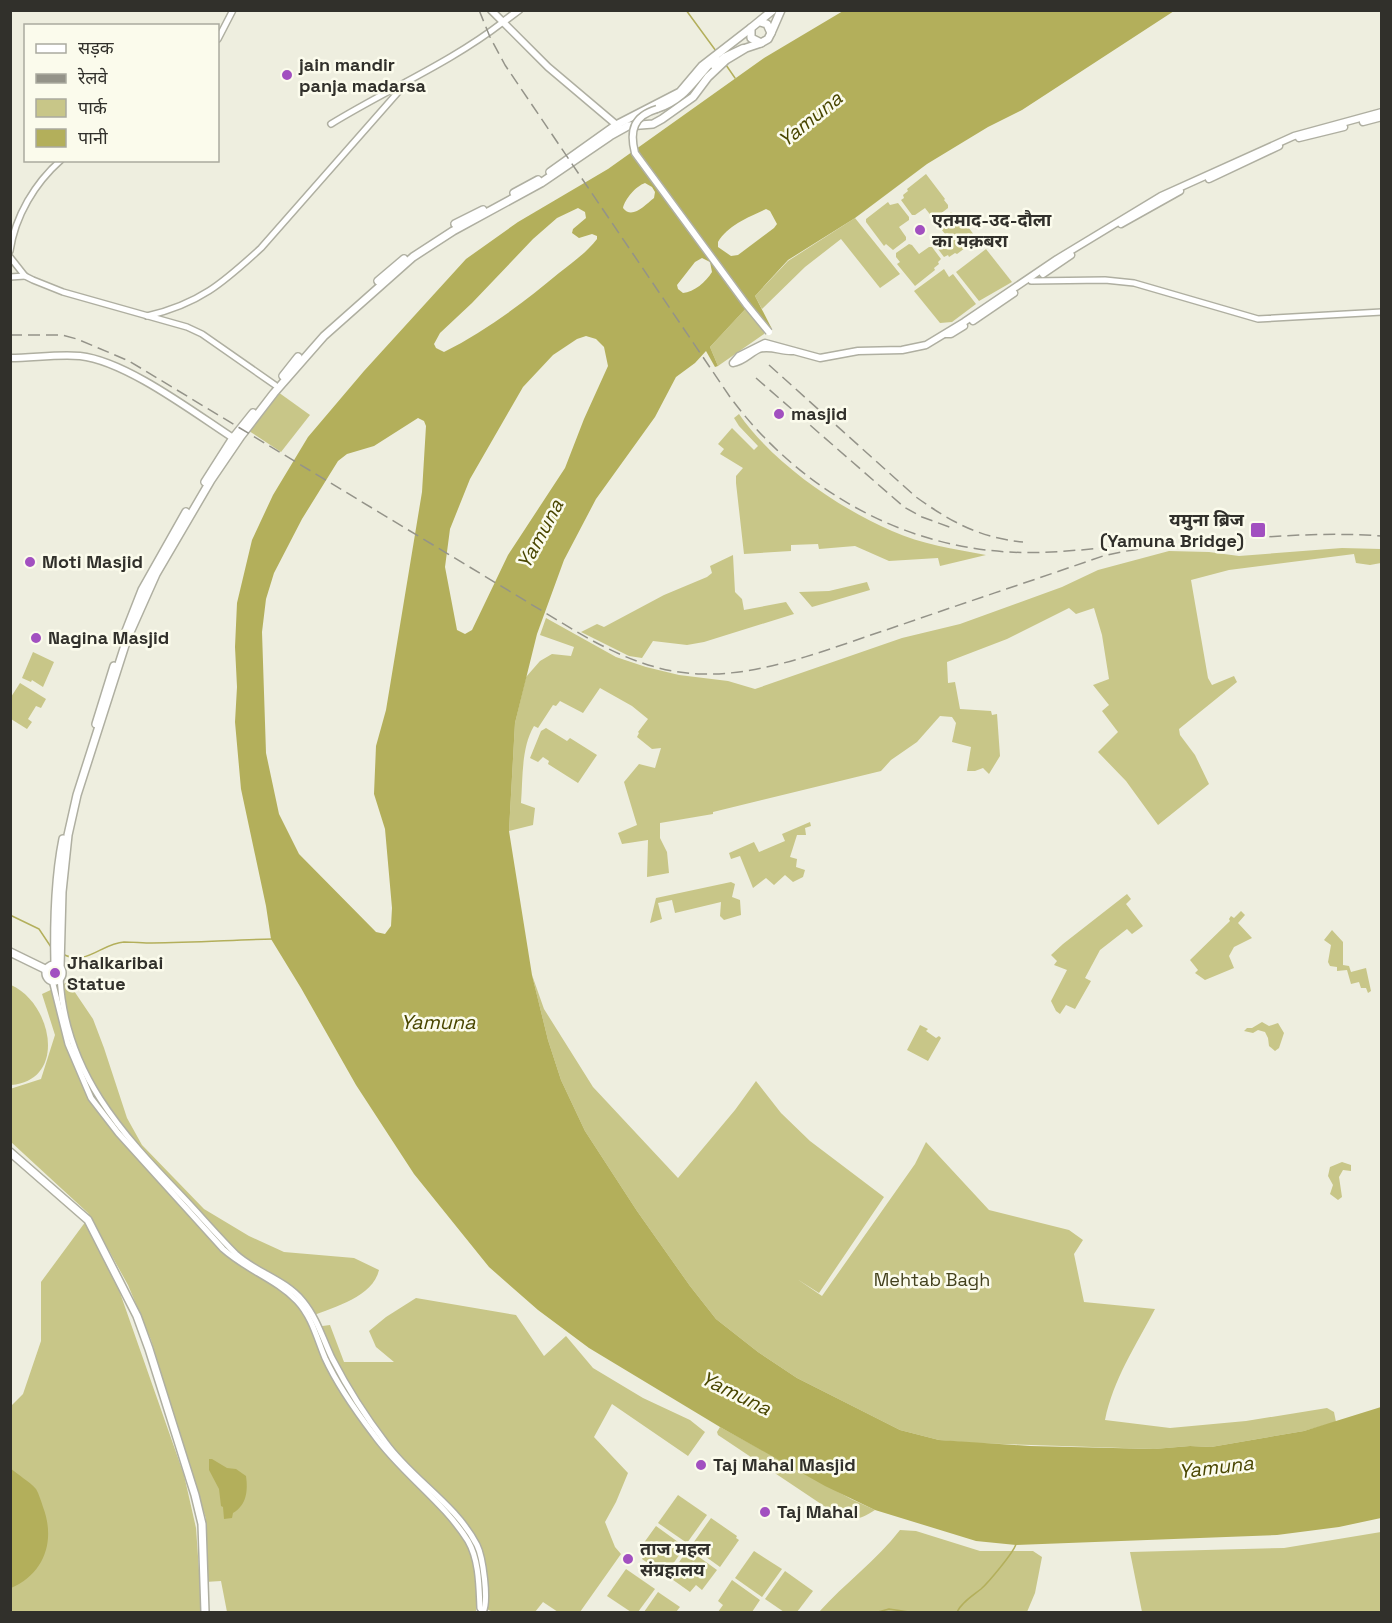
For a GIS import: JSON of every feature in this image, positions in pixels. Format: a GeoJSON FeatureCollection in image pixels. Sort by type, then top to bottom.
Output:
{"type":"FeatureCollection","features":[{"type":"Feature","properties":{"kind":"main road"},"geometry":{"type":"LineString","coordinates":[[491,10],[554,73],[619,127]]}},
{"type":"Feature","properties":{"kind":"main road"},"geometry":{"type":"LineString","coordinates":[[503,22],[519,10]]}},
{"type":"Feature","properties":{"kind":"main road"},"geometry":{"type":"LineString","coordinates":[[772,346],[769,332],[635,153],[632,142],[637,122],[644,114],[677,101],[740,38],[773,10]]}},
{"type":"Feature","properties":{"kind":"main road"},"geometry":{"type":"LineString","coordinates":[[57,961],[47,970],[48,978],[56,979],[62,974],[57,961],[60,857],[68,815],[128,623],[159,558],[216,462],[233,438],[317,337],[411,252],[437,235],[543,177],[619,127],[680,92],[702,66],[768,39],[781,10]]}},
{"type":"Feature","properties":{"kind":"main road"},"geometry":{"type":"LineString","coordinates":[[760,22],[767,24],[771,33]]}},
{"type":"Feature","properties":{"kind":"main road"},"geometry":{"type":"LineString","coordinates":[[751,28],[752,38],[761,43]]}},
{"type":"Feature","properties":{"kind":"main road"},"geometry":{"type":"LineString","coordinates":[[57,944],[66,850],[73,810],[127,639],[156,574],[229,453],[274,393],[324,336],[413,256],[453,231],[541,183],[619,127],[653,124],[662,119],[693,97],[720,58]]}},
{"type":"Feature","properties":{"kind":"main road"},"geometry":{"type":"LineString","coordinates":[[752,351],[772,346],[784,352],[793,351],[820,358],[858,351],[902,350],[926,345],[1057,259],[1161,196],[1294,136],[1382,112]]}},
{"type":"Feature","properties":{"kind":"main road"},"geometry":{"type":"LineString","coordinates":[[946,334],[951,334],[1102,235],[1182,190],[1298,139],[1382,117]]}},
{"type":"Feature","properties":{"kind":"main road"},"geometry":{"type":"LineString","coordinates":[[10,358],[79,356],[102,361],[133,375],[233,438]]}},
{"type":"Feature","properties":{"kind":"main road"},"geometry":{"type":"LineString","coordinates":[[10,952],[47,970]]}},
{"type":"Feature","properties":{"kind":"main road"},"geometry":{"type":"LineString","coordinates":[[10,1152],[88,1220],[137,1316],[195,1495],[202,1524],[205,1612]]}},
{"type":"Feature","properties":{"kind":"street"},"geometry":{"type":"LineString","coordinates":[[219,36],[233,10]]}},
{"type":"Feature","properties":{"kind":"street"},"geometry":{"type":"LineString","coordinates":[[332,124],[368,101],[477,43],[503,22]]}},
{"type":"Feature","properties":{"kind":"street"},"geometry":{"type":"LineString","coordinates":[[147,316],[174,309],[194,300],[211,291],[241,267],[261,248],[407,82]]}},
{"type":"Feature","properties":{"kind":"street"},"geometry":{"type":"LineString","coordinates":[[10,251],[25,207],[44,176],[59,162]]}},
{"type":"Feature","properties":{"kind":"street"},"geometry":{"type":"LineString","coordinates":[[10,256],[24,276]]}},
{"type":"Feature","properties":{"kind":"street"},"geometry":{"type":"LineString","coordinates":[[10,276],[24,276],[63,292],[187,327],[202,334],[275,385]]}},
{"type":"Feature","properties":{"kind":"street"},"geometry":{"type":"LineString","coordinates":[[1031,281],[1122,281],[1265,320],[1382,312]]}},
{"type":"Feature","properties":{"kind":"street"},"geometry":{"type":"LineString","coordinates":[[56,979],[71,1039],[100,1102],[122,1130],[236,1254],[286,1285],[304,1302],[321,1330],[338,1369],[384,1441],[393,1453],[456,1516],[476,1543],[484,1576],[486,1607],[483,1612],[480,1608],[474,1553],[467,1541],[455,1523],[389,1455],[373,1434],[332,1372],[302,1306],[279,1285],[243,1266],[223,1249],[101,1113],[81,1077],[68,1044],[56,979]]}},
{"type":"Feature","properties":{"kind":"green space"},"geometry":{"type":"Polygon","coordinates":[[[926,174],[948,205],[948,208],[935,218],[925,208],[912,215],[901,200],[908,191],[907,189],[926,174]]]}},
{"type":"Feature","properties":{"kind":"green space"},"geometry":{"type":"Polygon","coordinates":[[[888,202],[890,205],[898,203],[909,217],[909,220],[899,227],[906,240],[893,250],[886,244],[884,246],[866,222],[866,219],[888,202]]]}},
{"type":"Feature","properties":{"kind":"green space"},"geometry":{"type":"Polygon","coordinates":[[[951,212],[958,218],[960,216],[977,239],[957,254],[944,257],[935,245],[935,242],[945,234],[938,222],[951,212]]]}},
{"type":"Feature","properties":{"kind":"green space"},"geometry":{"type":"Polygon","coordinates":[[[855,218],[900,274],[880,288],[841,239],[805,267],[762,309],[755,296],[788,261],[855,218]]]}},
{"type":"Feature","properties":{"kind":"green space"},"geometry":{"type":"Polygon","coordinates":[[[909,244],[919,254],[932,247],[941,259],[934,268],[935,270],[915,286],[897,264],[900,262],[896,257],[896,253],[909,244]]]}},
{"type":"Feature","properties":{"kind":"green space"},"geometry":{"type":"Polygon","coordinates":[[[986,249],[1012,282],[979,301],[956,272],[986,249]]]}},
{"type":"Feature","properties":{"kind":"green space"},"geometry":{"type":"Polygon","coordinates":[[[944,269],[949,277],[953,274],[976,304],[952,322],[940,323],[914,291],[944,269]]]}},
{"type":"Feature","properties":{"kind":"green space"},"geometry":{"type":"Polygon","coordinates":[[[750,304],[767,325],[764,334],[718,366],[710,347],[750,304]]]}},
{"type":"Feature","properties":{"kind":"green space"},"geometry":{"type":"Polygon","coordinates":[[[278,392],[310,415],[281,452],[249,431],[278,392]]]}},
{"type":"Feature","properties":{"kind":"green space"},"geometry":{"type":"Polygon","coordinates":[[[739,414],[753,432],[788,466],[828,496],[871,521],[914,539],[986,555],[940,566],[938,558],[889,561],[855,546],[819,549],[818,544],[791,545],[791,551],[744,554],[736,483],[736,476],[743,468],[720,454],[724,449],[718,444],[732,428],[754,450],[758,446],[734,418],[739,414]]]}},
{"type":"Feature","properties":{"kind":"green space"},"geometry":{"type":"Polygon","coordinates":[[[1342,548],[1381,549],[1381,563],[1370,565],[1356,563],[1354,554],[1229,570],[1191,580],[1208,678],[1212,685],[1234,676],[1237,682],[1179,729],[1180,735],[1195,755],[1209,784],[1158,825],[1126,781],[1098,752],[1118,732],[1102,711],[1109,705],[1093,685],[1109,679],[1102,635],[1094,608],[1076,614],[1069,608],[1007,639],[947,662],[948,683],[955,682],[960,709],[991,711],[992,715],[997,714],[1000,756],[989,774],[983,768],[967,771],[971,747],[952,742],[956,723],[952,717],[940,716],[917,742],[891,760],[881,771],[713,812],[713,814],[660,823],[660,838],[667,852],[669,873],[647,877],[648,840],[622,844],[618,833],[637,825],[624,782],[639,764],[655,768],[661,748],[652,749],[637,737],[648,719],[632,706],[600,688],[583,713],[560,701],[556,706],[553,705],[538,728],[534,726],[525,753],[521,803],[535,808],[533,825],[509,831],[515,723],[526,677],[540,661],[552,654],[571,656],[574,647],[540,635],[546,618],[616,657],[679,675],[728,681],[755,689],[902,638],[960,624],[1062,587],[1098,570],[1169,551],[1209,552],[1239,556],[1342,548]]]}},
{"type":"Feature","properties":{"kind":"green space"},"geometry":{"type":"Polygon","coordinates":[[[733,555],[735,592],[742,599],[744,610],[786,602],[794,614],[704,642],[687,645],[653,641],[642,658],[629,656],[581,632],[597,624],[604,627],[664,595],[707,577],[712,573],[710,566],[733,555]]]}},
{"type":"Feature","properties":{"kind":"green space"},"geometry":{"type":"Polygon","coordinates":[[[867,582],[870,590],[812,607],[799,592],[829,591],[867,582]]]}},
{"type":"Feature","properties":{"kind":"green space"},"geometry":{"type":"Polygon","coordinates":[[[33,652],[54,662],[43,687],[32,680],[31,682],[22,678],[33,652]]]}},
{"type":"Feature","properties":{"kind":"green space"},"geometry":{"type":"Polygon","coordinates":[[[20,683],[46,699],[41,708],[36,706],[28,719],[32,722],[27,729],[11,719],[11,697],[20,683]]]}},
{"type":"Feature","properties":{"kind":"green space"},"geometry":{"type":"Polygon","coordinates":[[[546,728],[567,741],[570,738],[597,755],[578,783],[548,764],[549,761],[543,757],[538,762],[530,758],[541,731],[546,728]]]}},
{"type":"Feature","properties":{"kind":"green space"},"geometry":{"type":"Polygon","coordinates":[[[810,822],[811,826],[805,828],[806,835],[797,835],[790,857],[797,859],[796,867],[805,870],[803,877],[793,882],[785,875],[774,885],[766,878],[753,888],[740,856],[731,859],[729,853],[754,842],[759,852],[785,841],[782,834],[810,822]]]}},
{"type":"Feature","properties":{"kind":"green space"},"geometry":{"type":"Polygon","coordinates":[[[731,882],[735,884],[732,897],[740,900],[741,915],[724,920],[720,916],[721,902],[675,913],[672,900],[658,903],[662,919],[650,923],[656,898],[731,882]]]}},
{"type":"Feature","properties":{"kind":"green space"},"geometry":{"type":"Polygon","coordinates":[[[1127,894],[1131,899],[1126,904],[1143,926],[1132,934],[1127,929],[1100,950],[1085,978],[1091,981],[1075,1009],[1066,1005],[1060,1014],[1051,1001],[1067,970],[1054,965],[1057,961],[1051,955],[1127,894]]]}},
{"type":"Feature","properties":{"kind":"green space"},"geometry":{"type":"Polygon","coordinates":[[[1241,911],[1245,915],[1238,923],[1252,938],[1234,947],[1229,956],[1234,968],[1205,980],[1195,973],[1198,970],[1190,960],[1230,921],[1231,916],[1234,918],[1241,911]]]}},
{"type":"Feature","properties":{"kind":"green space"},"geometry":{"type":"Polygon","coordinates":[[[1332,930],[1343,942],[1343,965],[1349,966],[1351,972],[1366,968],[1371,991],[1368,993],[1366,988],[1361,988],[1359,982],[1351,984],[1347,970],[1337,971],[1337,967],[1330,966],[1328,962],[1331,945],[1324,940],[1332,930]]]}},
{"type":"Feature","properties":{"kind":"green space","name":"Mehtab Bagh"},"geometry":{"type":"Polygon","coordinates":[[[532,975],[544,1009],[593,1087],[678,1178],[735,1110],[756,1081],[781,1113],[810,1141],[884,1197],[819,1293],[797,1279],[822,1296],[915,1164],[926,1142],[989,1210],[1069,1230],[1083,1240],[1074,1254],[1084,1302],[1155,1309],[1119,1377],[1105,1420],[1170,1428],[1246,1421],[1327,1408],[1334,1412],[1336,1422],[1304,1431],[1211,1447],[1154,1449],[973,1443],[939,1440],[900,1430],[797,1378],[758,1352],[716,1319],[637,1211],[585,1131],[561,1080],[548,1040],[532,975]]]}},
{"type":"Feature","properties":{"kind":"green space"},"geometry":{"type":"Polygon","coordinates":[[[68,982],[93,1019],[127,1118],[142,1145],[204,1209],[249,1236],[284,1252],[354,1258],[379,1270],[369,1287],[361,1294],[341,1305],[312,1316],[315,1327],[330,1325],[344,1362],[394,1362],[376,1347],[369,1331],[416,1298],[516,1315],[544,1356],[566,1336],[593,1368],[643,1398],[690,1420],[705,1432],[688,1456],[612,1404],[594,1437],[628,1473],[605,1522],[615,1547],[621,1554],[580,1612],[558,1612],[543,1602],[535,1612],[493,1612],[476,1604],[476,1612],[227,1612],[221,1581],[205,1582],[206,1519],[151,1340],[128,1285],[88,1213],[11,1142],[10,1089],[41,1079],[55,1035],[42,994],[68,982]]]}},
{"type":"Feature","properties":{"kind":"green space"},"geometry":{"type":"Polygon","coordinates":[[[11,985],[25,994],[36,1008],[44,1023],[48,1040],[47,1056],[41,1070],[29,1080],[11,1085],[11,985]]]}},
{"type":"Feature","properties":{"kind":"green space"},"geometry":{"type":"Polygon","coordinates":[[[1262,1022],[1269,1026],[1278,1023],[1284,1033],[1279,1048],[1275,1051],[1269,1046],[1265,1032],[1244,1031],[1262,1022]]]}},
{"type":"Feature","properties":{"kind":"green space"},"geometry":{"type":"Polygon","coordinates":[[[920,1025],[928,1029],[926,1031],[936,1038],[939,1036],[941,1038],[928,1061],[907,1050],[920,1025]]]}},
{"type":"Feature","properties":{"kind":"green space"},"geometry":{"type":"Polygon","coordinates":[[[1342,1162],[1351,1165],[1351,1171],[1343,1170],[1339,1177],[1342,1197],[1338,1200],[1330,1194],[1333,1185],[1328,1176],[1330,1167],[1342,1162]]]}},
{"type":"Feature","properties":{"kind":"green space"},"geometry":{"type":"Polygon","coordinates":[[[86,1221],[112,1270],[184,1475],[196,1528],[202,1612],[11,1612],[11,1406],[23,1394],[41,1341],[41,1282],[86,1221]]]}},
{"type":"Feature","properties":{"kind":"green space"},"geometry":{"type":"Polygon","coordinates":[[[720,1427],[875,1510],[858,1518],[839,1516],[718,1435],[720,1427]]]}},
{"type":"Feature","properties":{"kind":"green space"},"geometry":{"type":"Polygon","coordinates":[[[678,1495],[707,1515],[687,1543],[658,1523],[678,1495]]]}},
{"type":"Feature","properties":{"kind":"green space"},"geometry":{"type":"Polygon","coordinates":[[[711,1518],[737,1536],[739,1540],[720,1567],[691,1546],[711,1518]]]}},
{"type":"Feature","properties":{"kind":"green space"},"geometry":{"type":"Polygon","coordinates":[[[656,1526],[685,1547],[665,1575],[642,1559],[644,1556],[638,1551],[656,1526]]]}},
{"type":"Feature","properties":{"kind":"green space"},"geometry":{"type":"Polygon","coordinates":[[[900,1530],[916,1531],[980,1551],[1033,1551],[1042,1557],[1035,1593],[1027,1612],[819,1612],[881,1552],[900,1530]]]}},
{"type":"Feature","properties":{"kind":"green space"},"geometry":{"type":"Polygon","coordinates":[[[1381,1532],[1381,1612],[1142,1612],[1130,1552],[1284,1548],[1381,1532]]]}},
{"type":"Feature","properties":{"kind":"green space"},"geometry":{"type":"Polygon","coordinates":[[[688,1549],[717,1570],[702,1590],[696,1585],[690,1592],[669,1577],[688,1549]]]}},
{"type":"Feature","properties":{"kind":"green space"},"geometry":{"type":"Polygon","coordinates":[[[754,1551],[782,1569],[762,1597],[735,1578],[754,1551]]]}},
{"type":"Feature","properties":{"kind":"green space"},"geometry":{"type":"Polygon","coordinates":[[[626,1569],[655,1589],[638,1612],[631,1612],[607,1596],[626,1569]]]}},
{"type":"Feature","properties":{"kind":"green space"},"geometry":{"type":"Polygon","coordinates":[[[785,1571],[813,1591],[797,1612],[784,1612],[765,1599],[785,1571]]]}},
{"type":"Feature","properties":{"kind":"green space"},"geometry":{"type":"Polygon","coordinates":[[[732,1580],[760,1600],[752,1612],[718,1612],[723,1605],[718,1601],[732,1580]]]}},
{"type":"Feature","properties":{"kind":"green space"},"geometry":{"type":"Polygon","coordinates":[[[658,1592],[680,1607],[676,1612],[644,1612],[658,1592]]]}},
{"type":"Feature","properties":{"kind":"water","name":"Yamuna"},"geometry":{"type":"Polygon","coordinates":[[[843,11],[1174,11],[1022,110],[988,127],[927,164],[855,218],[788,260],[755,296],[772,329],[750,304],[710,347],[718,366],[715,367],[706,351],[695,363],[676,377],[655,417],[596,499],[564,560],[537,634],[515,723],[509,831],[532,975],[548,1040],[561,1080],[585,1131],[637,1211],[716,1319],[758,1352],[797,1378],[900,1430],[939,1440],[1030,1446],[1154,1449],[1211,1447],[1304,1431],[1381,1407],[1381,1518],[1339,1527],[1277,1535],[1016,1545],[976,1541],[875,1510],[825,1486],[720,1427],[589,1348],[538,1310],[489,1267],[414,1174],[356,1085],[271,939],[241,789],[235,722],[237,687],[235,647],[237,603],[252,540],[273,495],[308,437],[364,371],[466,259],[518,222],[608,169],[764,58],[843,11]],[[645,183],[626,201],[623,208],[627,211],[634,212],[654,198],[655,192],[652,187],[645,183]],[[578,208],[557,218],[533,239],[440,333],[434,344],[436,348],[444,352],[489,326],[574,261],[597,239],[597,236],[592,234],[579,238],[572,233],[573,229],[586,218],[585,212],[578,208]],[[766,209],[739,222],[718,242],[718,247],[731,256],[738,255],[777,224],[770,211],[766,209]],[[702,258],[695,262],[677,285],[683,293],[699,286],[712,272],[710,262],[702,258]],[[586,336],[577,339],[553,355],[523,387],[470,479],[450,529],[445,567],[457,630],[465,634],[472,630],[508,555],[565,468],[608,366],[604,347],[596,339],[586,336]],[[418,418],[374,446],[347,454],[338,461],[302,519],[274,573],[266,599],[262,632],[266,753],[279,814],[299,854],[376,932],[385,934],[391,926],[392,908],[385,829],[374,794],[376,746],[386,710],[422,492],[426,426],[424,421],[418,418]]]}},
{"type":"Feature","properties":{"kind":"water"},"geometry":{"type":"Polygon","coordinates":[[[209,1459],[227,1468],[236,1469],[246,1476],[246,1497],[238,1510],[233,1513],[232,1518],[224,1519],[219,1489],[209,1470],[209,1459]]]}},
{"type":"Feature","properties":{"kind":"water"},"geometry":{"type":"Polygon","coordinates":[[[10,1468],[36,1489],[47,1520],[48,1532],[44,1555],[39,1565],[32,1574],[11,1588],[10,1468]]]}},
{"type":"Feature","properties":{"kind":"waterway"},"geometry":{"type":"LineString","coordinates":[[686,10],[716,51]]}},
{"type":"Feature","properties":{"kind":"waterway"},"geometry":{"type":"LineString","coordinates":[[726,65],[735,78]]}},
{"type":"Feature","properties":{"kind":"waterway"},"geometry":{"type":"LineString","coordinates":[[10,915],[39,929],[51,947]]}},
{"type":"Feature","properties":{"kind":"waterway"},"geometry":{"type":"LineString","coordinates":[[63,954],[79,958],[124,942],[167,943],[273,939]]}},
{"type":"Feature","properties":{"kind":"waterway"},"geometry":{"type":"LineString","coordinates":[[957,1612],[989,1581],[1016,1544]]}},
{"type":"Feature","properties":{"kind":"waterway"},"geometry":{"type":"LineString","coordinates":[[878,1612],[889,1609],[909,1612]]}},
{"type":"Feature","properties":{"kind":"railway"},"geometry":{"type":"LineString","coordinates":[[479,10],[505,65],[730,397],[756,429],[786,458],[818,484],[852,506],[889,524],[927,538],[968,547],[1009,552],[1048,552],[1114,547]]}},
{"type":"Feature","properties":{"kind":"railway"},"geometry":{"type":"LineString","coordinates":[[10,335],[62,335],[129,361],[577,632],[636,661],[684,673],[748,671],[795,660],[1117,553],[1173,545],[1278,536],[1340,534],[1382,536]]}},
{"type":"Feature","properties":{"kind":"railway"},"geometry":{"type":"LineString","coordinates":[[769,365],[916,497],[941,514],[979,533],[1023,542]]}},
{"type":"Feature","properties":{"kind":"railway"},"geometry":{"type":"LineString","coordinates":[[756,378],[904,507],[922,517],[952,528]]}},
{"type":"Feature","properties":{"kind":"place","name":"jain mandir panja madarsa"},"geometry":{"type":"Point","coordinates":[287,75]}},
{"type":"Feature","properties":{"kind":"place","name":"एतमाद-उद-दौला का मक़बरा"},"geometry":{"type":"Point","coordinates":[920,230]}},
{"type":"Feature","properties":{"kind":"place","name":"masjid"},"geometry":{"type":"Point","coordinates":[779,414]}},
{"type":"Feature","properties":{"kind":"place","name":"यमुना ब्रिज (Yamuna Bridge)"},"geometry":{"type":"Point","coordinates":[1258,530]}},
{"type":"Feature","properties":{"kind":"place","name":"Moti Masjid"},"geometry":{"type":"Point","coordinates":[30,562]}},
{"type":"Feature","properties":{"kind":"place","name":"Nagina Masjid"},"geometry":{"type":"Point","coordinates":[36,638]}},
{"type":"Feature","properties":{"kind":"place","name":"Jhalkaribai Statue"},"geometry":{"type":"Point","coordinates":[55,973]}},
{"type":"Feature","properties":{"kind":"place","name":"Taj Mahal Masjid"},"geometry":{"type":"Point","coordinates":[701,1465]}},
{"type":"Feature","properties":{"kind":"place","name":"Taj Mahal"},"geometry":{"type":"Point","coordinates":[765,1512]}},
{"type":"Feature","properties":{"kind":"place","name":"ताज महल संग्रहालय"},"geometry":{"type":"Point","coordinates":[628,1559]}}]}
